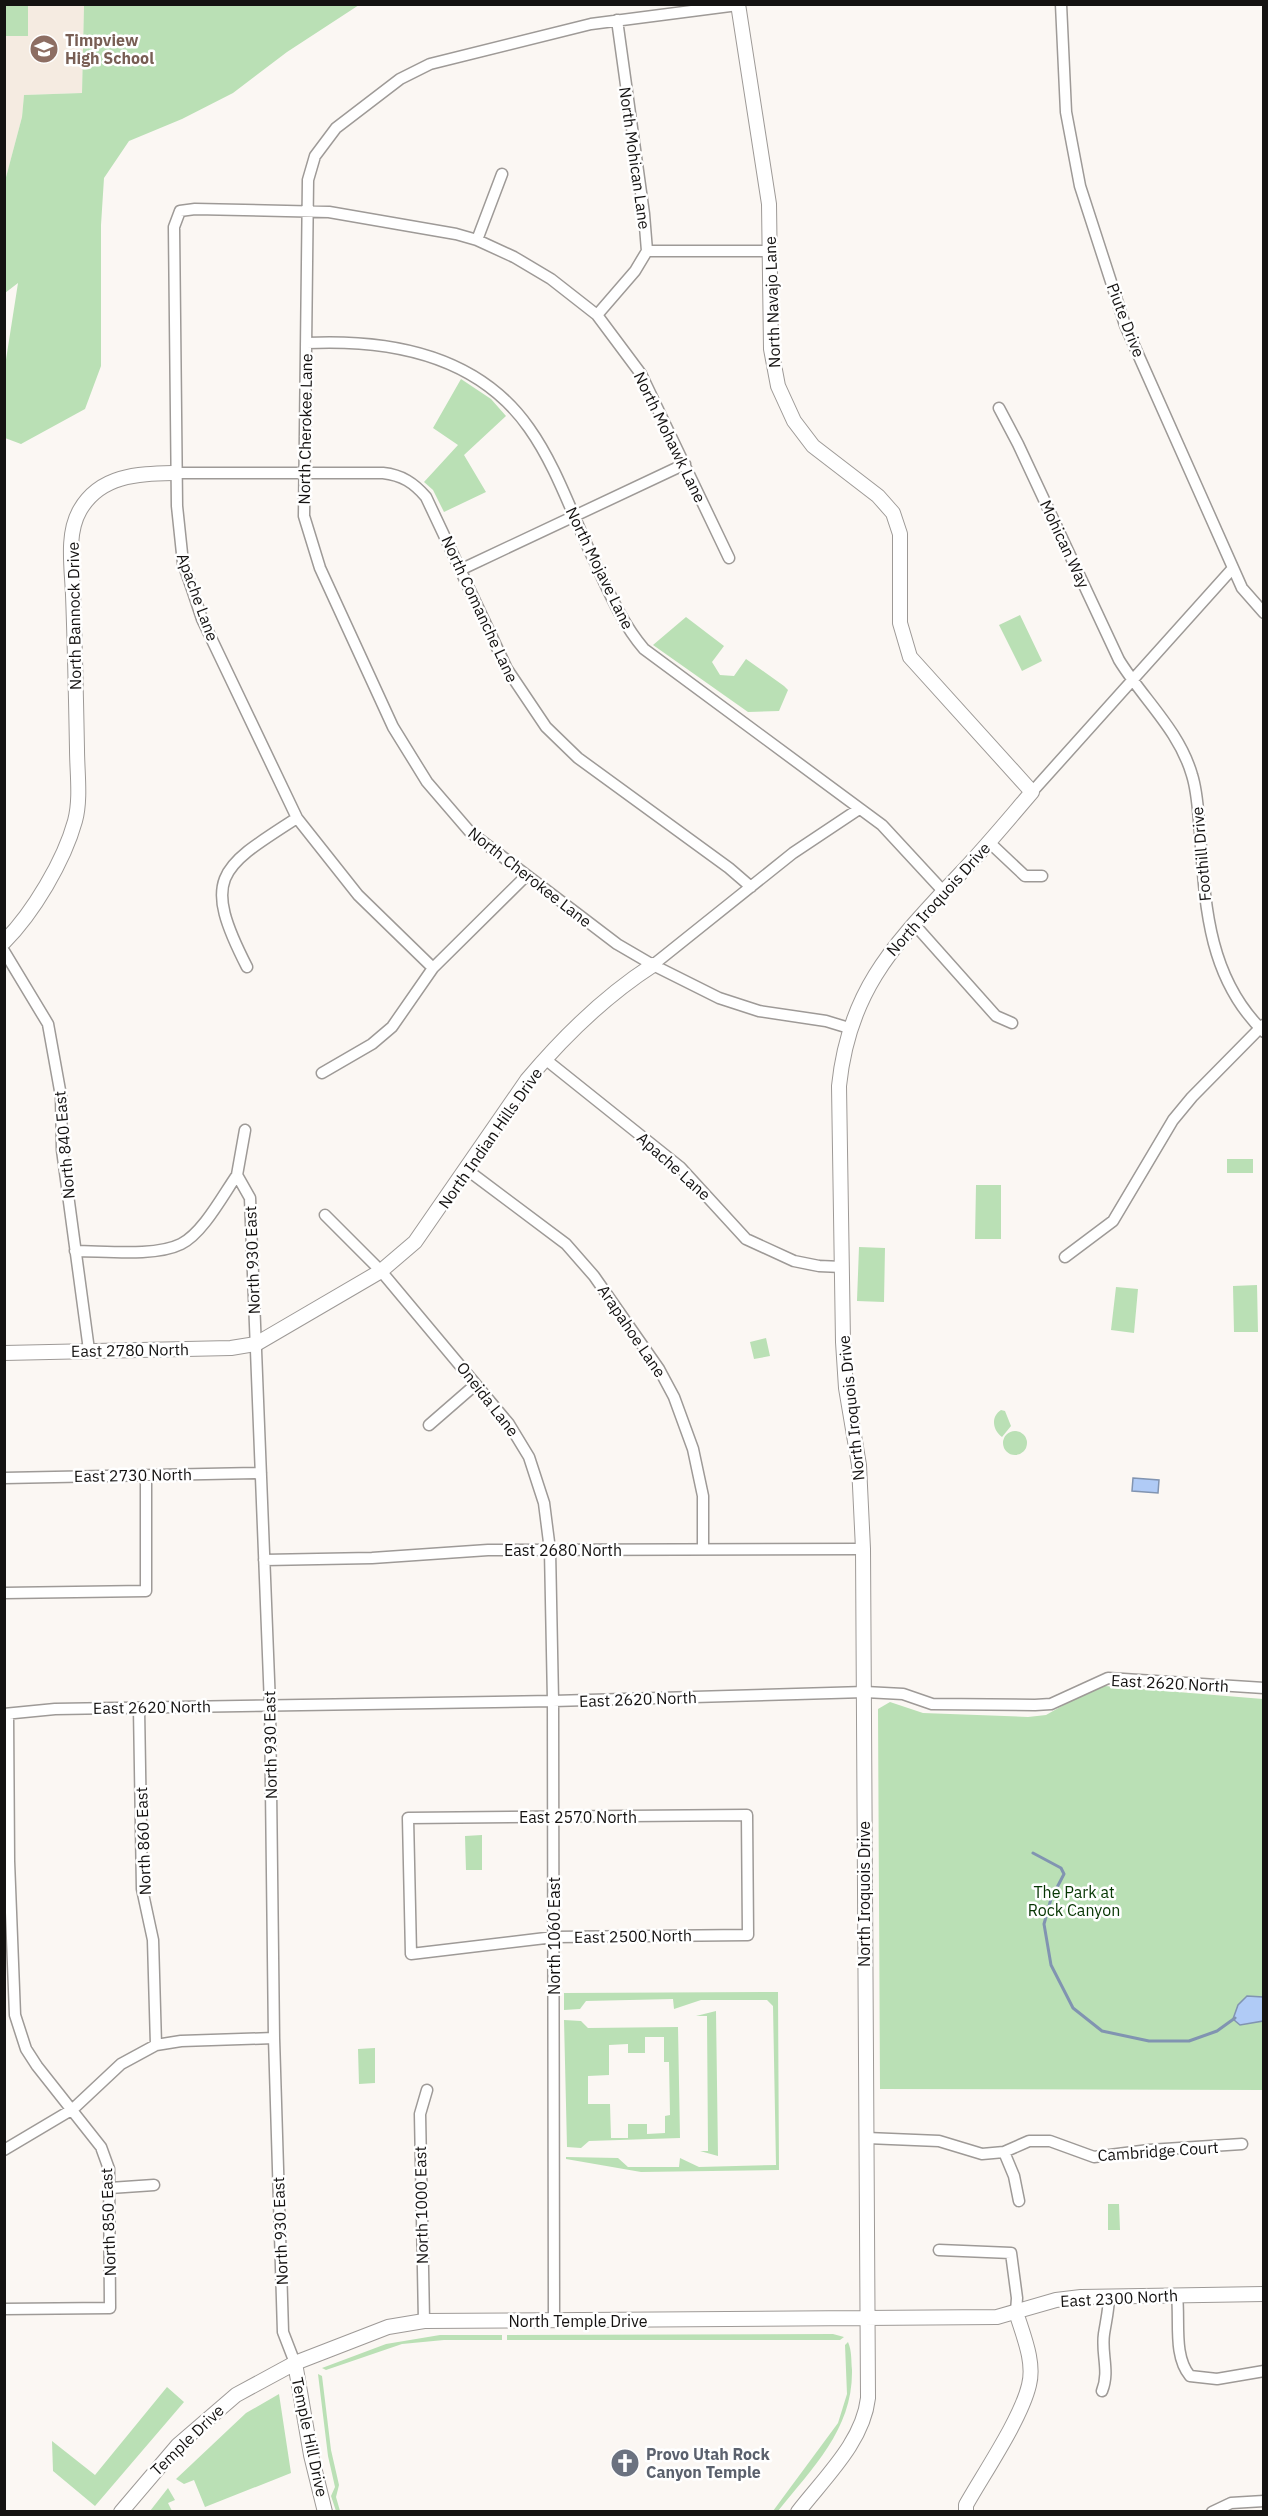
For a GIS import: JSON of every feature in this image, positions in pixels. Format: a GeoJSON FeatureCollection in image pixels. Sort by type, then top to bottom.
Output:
{"type":"FeatureCollection","features":[{"type":"Feature","properties":{"kind":"street","name":"Piute Drive"},"geometry":{"type":"LineString","coordinates":[[1060,4],[1066,112],[1080,186],[1125,325],[1242,588],[1263,613]]}},
{"type":"Feature","properties":{"kind":"street","name":"North Cherokee Lane"},"geometry":{"type":"LineString","coordinates":[[738,5],[617,20],[441,60],[400,79],[327,137],[311,167],[307,212],[304,516],[311,541],[393,728],[424,777],[470,832],[617,944],[653,965],[719,998],[759,1011],[826,1021],[849,1028]]}},
{"type":"Feature","properties":{"kind":"street","name":"North Navajo Lane"},"geometry":{"type":"LineString","coordinates":[[738,5],[769,204],[771,349],[778,386],[785,405],[813,446],[878,496],[893,513],[900,534],[902,636],[910,657],[1032,792]]}},
{"type":"Feature","properties":{"kind":"street","name":"North Mohican Lane"},"geometry":{"type":"LineString","coordinates":[[597,315],[635,271],[647,251],[617,20]]}},
{"type":"Feature","properties":{"kind":"street"},"geometry":{"type":"LineString","coordinates":[[477,240],[502,174]]}},
{"type":"Feature","properties":{"kind":"street","name":"Apache Lane"},"geometry":{"type":"LineString","coordinates":[[307,212],[195,209],[180,212],[174,227],[178,537],[183,563],[202,619],[297,818],[358,895],[433,968]]}},
{"type":"Feature","properties":{"kind":"street","name":"North Mohawk Lane"},"geometry":{"type":"LineString","coordinates":[[307,212],[329,212],[456,234],[477,240],[551,279],[597,315],[641,374],[729,558]]}},
{"type":"Feature","properties":{"kind":"street"},"geometry":{"type":"LineString","coordinates":[[647,251],[769,251]]}},
{"type":"Feature","properties":{"kind":"street","name":"North Mojave Lane"},"geometry":{"type":"LineString","coordinates":[[306,343],[329,342],[406,349],[440,359],[482,381],[499,394],[529,428],[621,618],[644,649],[882,825],[944,892]]}},
{"type":"Feature","properties":{"kind":"street","name":"Mohican Way"},"geometry":{"type":"LineString","coordinates":[[999,408],[1119,660],[1132,680]]}},
{"type":"Feature","properties":{"kind":"street"},"geometry":{"type":"LineString","coordinates":[[462,569],[685,464]]}},
{"type":"Feature","properties":{"kind":"street","name":"North Comanche Lane"},"geometry":{"type":"LineString","coordinates":[[305,474],[383,473],[412,483],[426,497],[462,569],[507,669],[546,727],[578,758],[729,868],[751,888]]}},
{"type":"Feature","properties":{"kind":"street","name":"North Bannock Drive"},"geometry":{"type":"LineString","coordinates":[[4,942],[23,922],[66,845],[75,819],[76,681],[72,538],[78,512],[94,492],[112,480],[140,474],[305,474]]}},
{"type":"Feature","properties":{"kind":"street","name":"North Iroquois Drive"},"geometry":{"type":"LineString","coordinates":[[798,2511],[854,2440],[863,2423],[868,2398],[863,1856],[865,1692],[863,1549],[859,1465],[846,1388],[843,1342],[839,1086],[843,1050],[849,1028],[865,992],[885,958],[1233,568]]}},
{"type":"Feature","properties":{"kind":"street","name":"Foothill Drive"},"geometry":{"type":"LineString","coordinates":[[1132,680],[1168,725],[1187,760],[1196,795],[1206,909],[1212,942],[1234,996],[1262,1028]]}},
{"type":"Feature","properties":{"kind":"street","name":"North Indian Hills Drive"},"geometry":{"type":"LineString","coordinates":[[256,1344],[381,1271],[424,1231],[528,1080],[545,1059],[614,993],[653,965],[793,853],[859,809]]}},
{"type":"Feature","properties":{"kind":"street"},"geometry":{"type":"LineString","coordinates":[[247,967],[224,911],[223,884],[232,864],[244,852],[297,818]]}},
{"type":"Feature","properties":{"kind":"street"},"geometry":{"type":"LineString","coordinates":[[990,843],[1025,876],[1042,876]]}},
{"type":"Feature","properties":{"kind":"street"},"geometry":{"type":"LineString","coordinates":[[322,1073],[364,1049],[393,1027],[433,968],[526,876]]}},
{"type":"Feature","properties":{"kind":"street"},"geometry":{"type":"LineString","coordinates":[[914,924],[996,1016],[1012,1023]]}},
{"type":"Feature","properties":{"kind":"street","name":"North 840 East"},"geometry":{"type":"LineString","coordinates":[[4,951],[48,1024],[61,1096],[62,1150],[75,1251],[88,1324],[89,1350]]}},
{"type":"Feature","properties":{"kind":"street"},"geometry":{"type":"LineString","coordinates":[[1065,1257],[1113,1221],[1173,1120],[1192,1097],[1262,1028]]}},
{"type":"Feature","properties":{"kind":"street","name":"Apache Lane"},"geometry":{"type":"LineString","coordinates":[[545,1059],[680,1167],[746,1239],[794,1261],[819,1266],[842,1267]]}},
{"type":"Feature","properties":{"kind":"street"},"geometry":{"type":"LineString","coordinates":[[75,1251],[159,1250],[182,1243],[208,1216],[237,1175],[245,1130]]}},
{"type":"Feature","properties":{"kind":"street","name":"Arapahoe Lane"},"geometry":{"type":"LineString","coordinates":[[466,1169],[566,1244],[594,1276],[659,1369],[685,1424],[698,1471],[703,1496],[704,1549]]}},
{"type":"Feature","properties":{"kind":"street","name":"North 930 East"},"geometry":{"type":"LineString","coordinates":[[237,1175],[250,1198],[270,1705],[274,2038],[283,2332],[295,2363]]}},
{"type":"Feature","properties":{"kind":"street","name":"Oneida Lane"},"geometry":{"type":"LineString","coordinates":[[325,1215],[381,1271],[509,1424],[529,1457],[543,1503],[550,1550]]}},
{"type":"Feature","properties":{"kind":"street","name":"East 2780 North"},"geometry":{"type":"LineString","coordinates":[[4,1353],[231,1348],[256,1344]]}},
{"type":"Feature","properties":{"kind":"street"},"geometry":{"type":"LineString","coordinates":[[429,1425],[476,1385]]}},
{"type":"Feature","properties":{"kind":"street","name":"East 2730 North"},"geometry":{"type":"LineString","coordinates":[[4,1478],[261,1473]]}},
{"type":"Feature","properties":{"kind":"street"},"geometry":{"type":"LineString","coordinates":[[4,1593],[146,1590],[146,1475]]}},
{"type":"Feature","properties":{"kind":"street","name":"East 2680 North"},"geometry":{"type":"LineString","coordinates":[[264,1560],[372,1558],[488,1550],[863,1549]]}},
{"type":"Feature","properties":{"kind":"street","name":"North 1060 East"},"geometry":{"type":"LineString","coordinates":[[550,1550],[554,1817],[554,2321]]}},
{"type":"Feature","properties":{"kind":"street","name":"East 2620 North"},"geometry":{"type":"LineString","coordinates":[[6,1714],[55,1709],[553,1701],[865,1692],[903,1694],[932,1704],[1035,1705],[1051,1704],[1108,1678],[1263,1688]]}},
{"type":"Feature","properties":{"kind":"street","name":"North 860 East"},"geometry":{"type":"LineString","coordinates":[[139,1707],[142,1889],[153,1940],[156,2045]]}},
{"type":"Feature","properties":{"kind":"street","name":"North 850 East"},"geometry":{"type":"LineString","coordinates":[[4,2308],[110,2308],[109,2169],[101,2147],[26,2049],[15,2015],[7,1861],[6,1714]]}},
{"type":"Feature","properties":{"kind":"street","name":"East 2570 North"},"geometry":{"type":"LineString","coordinates":[[411,1954],[408,1818],[747,1815],[748,1935]]}},
{"type":"Feature","properties":{"kind":"street","name":"East 2500 North"},"geometry":{"type":"LineString","coordinates":[[411,1954],[554,1937],[748,1935]]}},
{"type":"Feature","properties":{"kind":"street"},"geometry":{"type":"LineString","coordinates":[[4,2150],[73,2109],[121,2064],[156,2045],[181,2041],[274,2038]]}},
{"type":"Feature","properties":{"kind":"street","name":"North 1000 East"},"geometry":{"type":"LineString","coordinates":[[424,2321],[420,2114],[427,2090]]}},
{"type":"Feature","properties":{"kind":"street","name":"Cambridge Court"},"geometry":{"type":"LineString","coordinates":[[867,2138],[939,2141],[982,2154],[1004,2152],[1029,2141],[1050,2141],[1094,2157],[1149,2150],[1242,2144]]}},
{"type":"Feature","properties":{"kind":"street"},"geometry":{"type":"LineString","coordinates":[[1004,2152],[1014,2176],[1019,2200]]}},
{"type":"Feature","properties":{"kind":"street"},"geometry":{"type":"LineString","coordinates":[[110,2188],[154,2185]]}},
{"type":"Feature","properties":{"kind":"street"},"geometry":{"type":"LineString","coordinates":[[939,2250],[1011,2253],[1017,2298],[1016,2312],[1029,2355],[1030,2384],[1023,2403],[965,2509]]}},
{"type":"Feature","properties":{"kind":"street","name":"East 2300 North"},"geometry":{"type":"LineString","coordinates":[[868,2319],[997,2317],[1056,2300],[1109,2296],[1263,2295]]}},
{"type":"Feature","properties":{"kind":"street"},"geometry":{"type":"LineString","coordinates":[[1102,2391],[1107,2373],[1104,2334],[1109,2315],[1109,2296]]}},
{"type":"Feature","properties":{"kind":"street"},"geometry":{"type":"LineString","coordinates":[[1177,2296],[1180,2356],[1183,2368],[1190,2376],[1217,2379],[1263,2371]]}},
{"type":"Feature","properties":{"kind":"street","name":"North Temple Drive"},"geometry":{"type":"LineString","coordinates":[[295,2363],[388,2327],[424,2321],[868,2319]]}},
{"type":"Feature","properties":{"kind":"street","name":"Temple Drive"},"geometry":{"type":"LineString","coordinates":[[121,2511],[155,2470],[212,2413],[255,2383],[295,2363]]}},
{"type":"Feature","properties":{"kind":"street","name":"Temple Hill Drive"},"geometry":{"type":"LineString","coordinates":[[295,2363],[311,2455],[326,2511]]}},
{"type":"Feature","properties":{"kind":"street"},"geometry":{"type":"LineString","coordinates":[[1212,2511],[1231,2503],[1263,2501]]}},
{"type":"Feature","properties":{"kind":"shaded area","name":"Timpview High School"},"geometry":{"type":"Polygon","coordinates":[[[5,5],[84,5],[82,93],[24,95],[22,117],[5,181],[5,5]]]}},
{"type":"Feature","properties":{"kind":"green space"},"geometry":{"type":"Polygon","coordinates":[[[4,5],[28,5],[28,36],[5,36],[4,5]]]}},
{"type":"Feature","properties":{"kind":"green space"},"geometry":{"type":"Polygon","coordinates":[[[84,5],[359,5],[287,52],[233,93],[182,119],[129,141],[104,178],[101,225],[101,366],[85,409],[21,444],[5,438],[5,366],[18,283],[5,293],[5,181],[22,117],[24,95],[82,93],[84,5]]]}},
{"type":"Feature","properties":{"kind":"green space"},"geometry":{"type":"Polygon","coordinates":[[[461,379],[491,399],[506,416],[464,455],[486,492],[444,512],[433,490],[424,482],[458,445],[433,428],[461,379]]]}},
{"type":"Feature","properties":{"kind":"green space"},"geometry":{"type":"Polygon","coordinates":[[[1020,615],[1042,661],[1022,671],[999,625],[1020,615]]]}},
{"type":"Feature","properties":{"kind":"green space"},"geometry":{"type":"Polygon","coordinates":[[[686,617],[724,646],[712,662],[720,675],[734,676],[746,659],[788,690],[779,711],[748,712],[653,645],[686,617]]]}},
{"type":"Feature","properties":{"kind":"green space"},"geometry":{"type":"Polygon","coordinates":[[[1227,1159],[1253,1159],[1253,1173],[1227,1173],[1227,1159]]]}},
{"type":"Feature","properties":{"kind":"green space"},"geometry":{"type":"Polygon","coordinates":[[[976,1185],[1001,1185],[1001,1239],[975,1239],[976,1185]]]}},
{"type":"Feature","properties":{"kind":"green space"},"geometry":{"type":"Polygon","coordinates":[[[859,1247],[885,1248],[884,1302],[857,1301],[859,1247]]]}},
{"type":"Feature","properties":{"kind":"green space"},"geometry":{"type":"Polygon","coordinates":[[[1257,1285],[1258,1332],[1234,1332],[1233,1286],[1257,1285]]]}},
{"type":"Feature","properties":{"kind":"green space"},"geometry":{"type":"Polygon","coordinates":[[[1116,1287],[1138,1289],[1134,1333],[1111,1330],[1116,1287]]]}},
{"type":"Feature","properties":{"kind":"green space"},"geometry":{"type":"Polygon","coordinates":[[[766,1338],[770,1356],[754,1359],[750,1342],[766,1338]]]}},
{"type":"Feature","properties":{"kind":"green space"},"geometry":{"type":"Polygon","coordinates":[[[1001,1410],[1005,1411],[1011,1426],[1002,1437],[996,1431],[994,1423],[994,1419],[1001,1410]]]}},
{"type":"Feature","properties":{"kind":"green space"},"geometry":{"type":"Polygon","coordinates":[[[1015,1431],[1023,1435],[1027,1443],[1023,1451],[1015,1455],[1007,1451],[1003,1443],[1007,1435],[1015,1431]]]}},
{"type":"Feature","properties":{"kind":"green space","name":"The Park at Rock Canyon"},"geometry":{"type":"Polygon","coordinates":[[[1105,1686],[1263,1699],[1263,2090],[880,2089],[878,1709],[890,1702],[923,1713],[1028,1717],[1046,1715],[1094,1688],[1105,1686]]]}},
{"type":"Feature","properties":{"kind":"green space"},"geometry":{"type":"Polygon","coordinates":[[[482,1835],[482,1870],[466,1870],[465,1836],[482,1835]]]}},
{"type":"Feature","properties":{"kind":"green space"},"geometry":{"type":"Polygon","coordinates":[[[778,1992],[779,2170],[641,2172],[566,2159],[566,2157],[618,2158],[628,2167],[679,2167],[680,2158],[699,2167],[776,2165],[773,2006],[767,2000],[701,2000],[674,2009],[673,1999],[586,2001],[580,2009],[564,2010],[564,1993],[778,1992]]]}},
{"type":"Feature","properties":{"kind":"green space"},"geometry":{"type":"Polygon","coordinates":[[[716,2011],[718,2156],[700,2151],[708,2151],[707,2016],[696,2016],[716,2011]]]}},
{"type":"Feature","properties":{"kind":"green space"},"geometry":{"type":"Polygon","coordinates":[[[564,2020],[581,2021],[588,2028],[678,2027],[680,2138],[589,2141],[581,2148],[567,2147],[564,2020]],[[645,2037],[645,2053],[628,2053],[628,2044],[609,2045],[609,2075],[588,2076],[588,2104],[610,2104],[611,2138],[628,2138],[628,2124],[647,2124],[647,2134],[665,2133],[665,2116],[670,2115],[669,2062],[664,2062],[664,2037],[645,2037]]]}},
{"type":"Feature","properties":{"kind":"green space"},"geometry":{"type":"Polygon","coordinates":[[[375,2048],[375,2083],[359,2084],[358,2049],[375,2048]]]}},
{"type":"Feature","properties":{"kind":"green space"},"geometry":{"type":"Polygon","coordinates":[[[1108,2204],[1119,2204],[1120,2230],[1108,2230],[1108,2204]]]}},
{"type":"Feature","properties":{"kind":"green space"},"geometry":{"type":"Polygon","coordinates":[[[833,2334],[844,2337],[840,2340],[507,2340],[507,2335],[833,2334]]]}},
{"type":"Feature","properties":{"kind":"green space"},"geometry":{"type":"Polygon","coordinates":[[[440,2335],[502,2335],[502,2340],[444,2340],[402,2344],[326,2370],[322,2368],[386,2344],[440,2335]]]}},
{"type":"Feature","properties":{"kind":"green space"},"geometry":{"type":"Polygon","coordinates":[[[848,2342],[852,2370],[851,2391],[846,2411],[817,2463],[778,2511],[773,2511],[838,2423],[847,2394],[845,2345],[848,2342]]]}},
{"type":"Feature","properties":{"kind":"green space"},"geometry":{"type":"Polygon","coordinates":[[[318,2374],[322,2376],[331,2450],[339,2485],[336,2497],[340,2511],[336,2511],[331,2496],[335,2487],[328,2456],[318,2374]]]}},
{"type":"Feature","properties":{"kind":"green space"},"geometry":{"type":"Polygon","coordinates":[[[167,2387],[184,2402],[95,2506],[53,2471],[52,2441],[95,2475],[167,2387]]]}},
{"type":"Feature","properties":{"kind":"green space"},"geometry":{"type":"Polygon","coordinates":[[[279,2394],[291,2473],[205,2507],[194,2480],[184,2484],[176,2479],[246,2413],[279,2394]]]}},
{"type":"Feature","properties":{"kind":"green space"},"geometry":{"type":"Polygon","coordinates":[[[168,2488],[175,2500],[168,2503],[172,2511],[150,2511],[168,2488]]]}},
{"type":"Feature","properties":{"kind":"water"},"geometry":{"type":"Polygon","coordinates":[[[1133,1478],[1159,1480],[1158,1493],[1132,1491],[1133,1478]]]}},
{"type":"Feature","properties":{"kind":"water"},"geometry":{"type":"Polygon","coordinates":[[[1247,1996],[1263,1997],[1263,2021],[1240,2025],[1233,2019],[1238,2005],[1247,1996]]]}},
{"type":"Feature","properties":{"kind":"waterway"},"geometry":{"type":"LineString","coordinates":[[1033,1853],[1061,1868],[1064,1874],[1051,1899],[1044,1924],[1051,1965],[1073,2008],[1102,2031],[1149,2041],[1189,2041],[1217,2031],[1235,2018]]}},
{"type":"Feature","properties":{"kind":"place","name":"Timpview High School"},"geometry":{"type":"Point","coordinates":[44,49]}},
{"type":"Feature","properties":{"kind":"place","name":"Provo Utah Rock Canyon Temple"},"geometry":{"type":"Point","coordinates":[625,2463]}}]}
